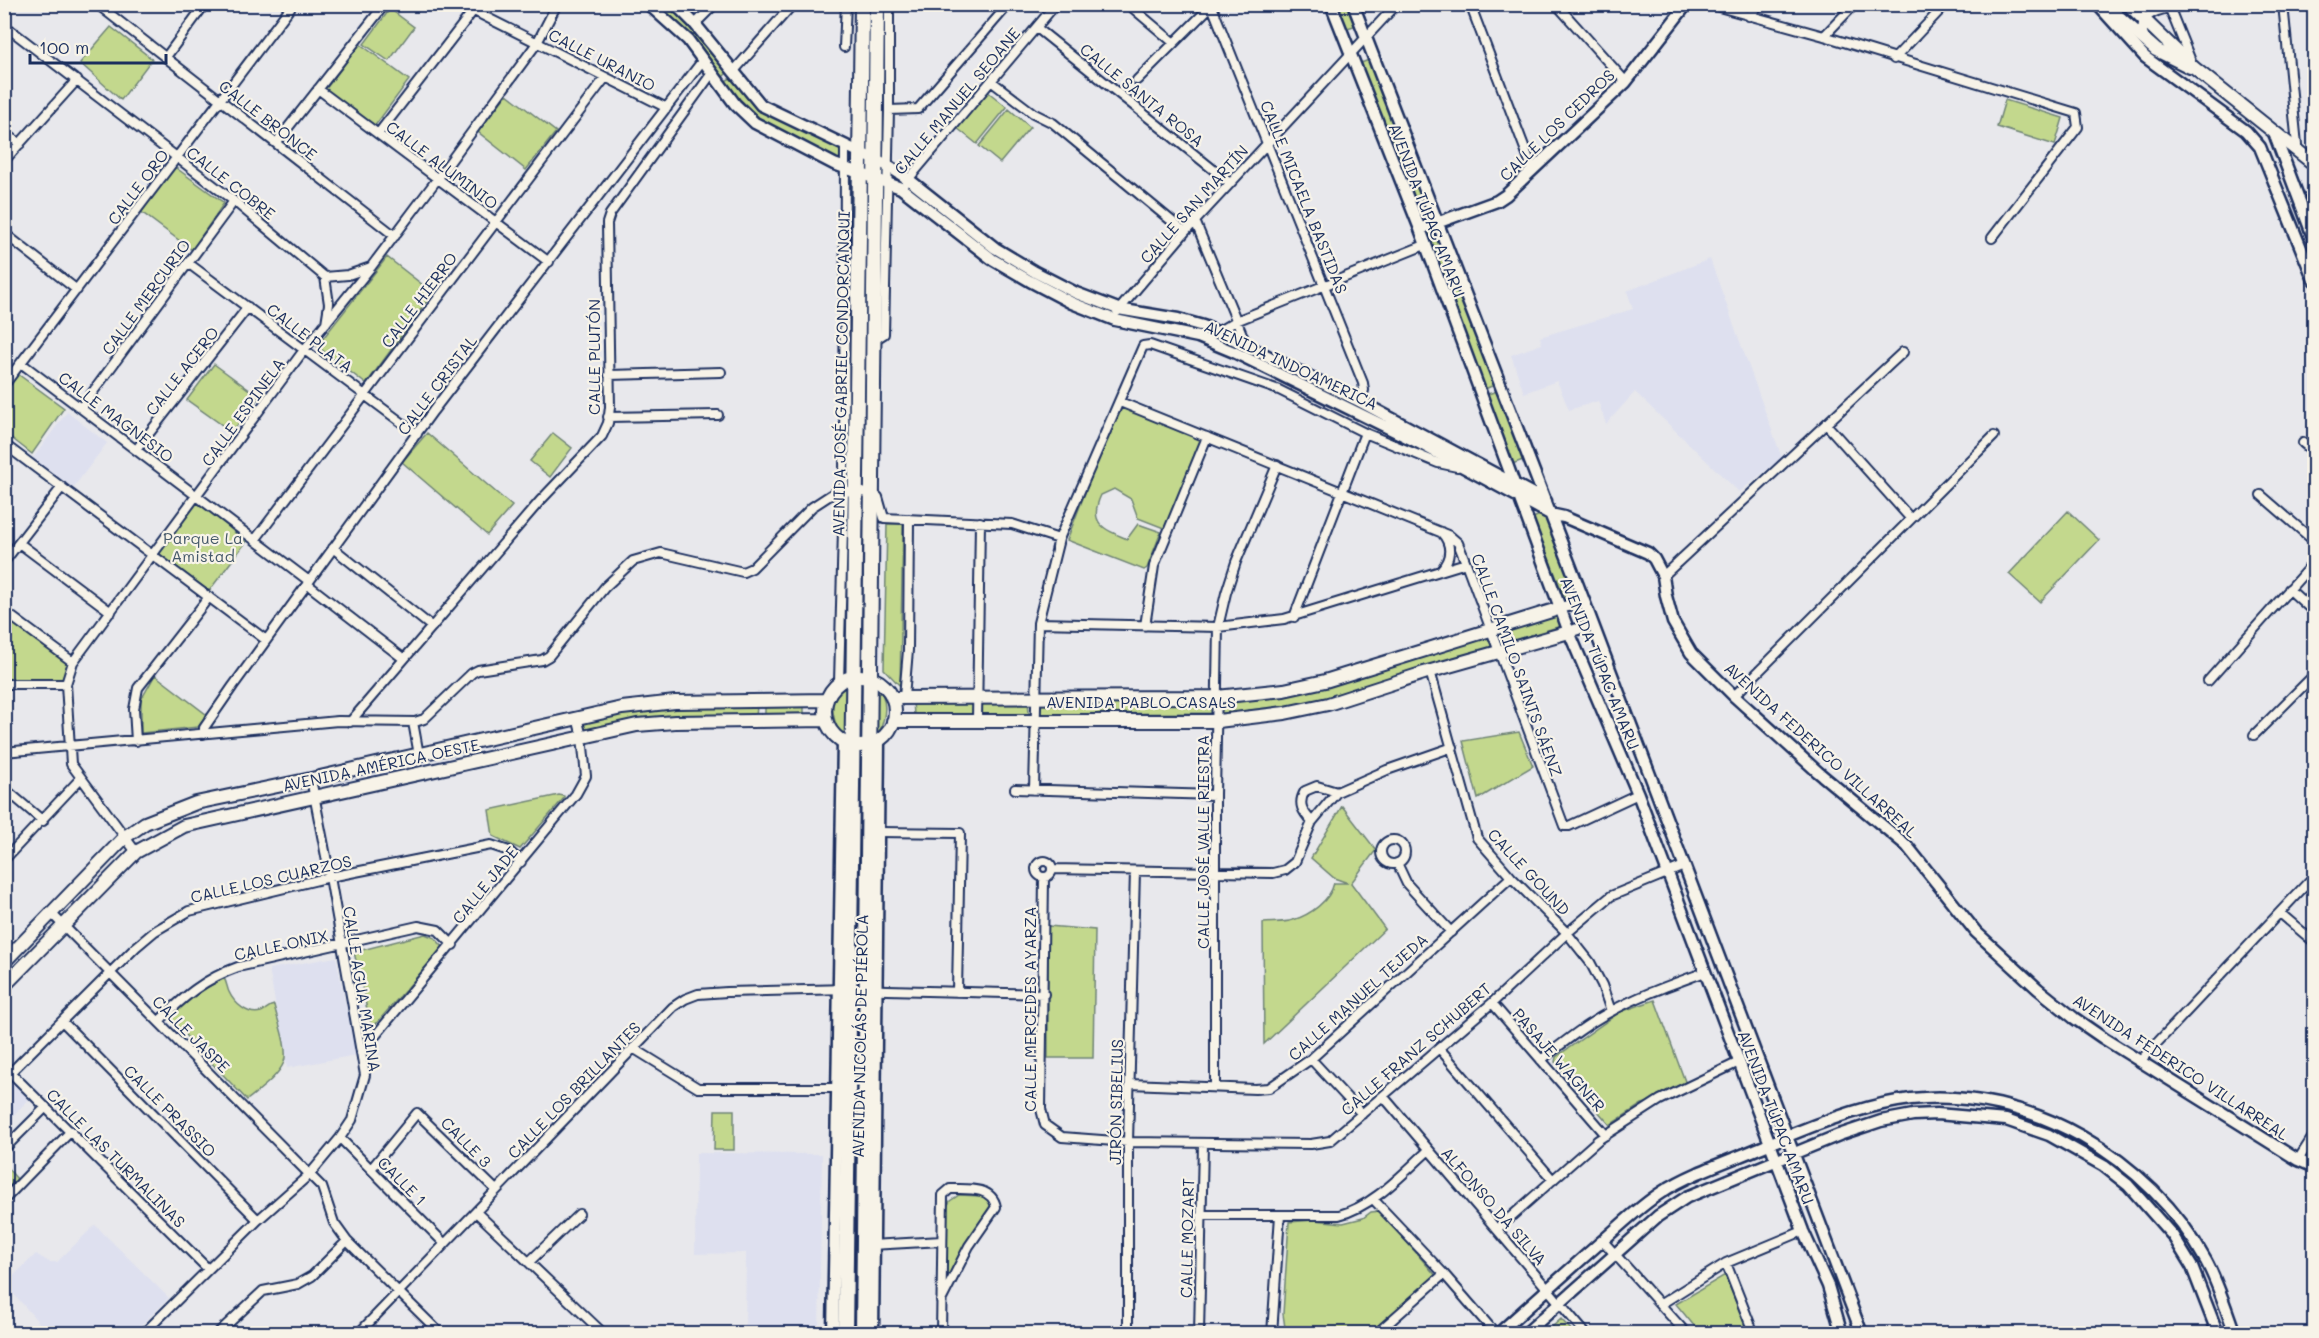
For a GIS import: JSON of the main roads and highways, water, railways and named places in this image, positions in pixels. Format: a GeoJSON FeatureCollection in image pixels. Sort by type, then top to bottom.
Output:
{"type":"FeatureCollection","features":[{"type":"Feature","properties":{"kind":"highway","name":"AVENIDA JOSÉ GABRIEL CONDORCANQUI"},"geometry":{"type":"LineString","coordinates":[[848,743],[853,676],[850,491],[851,304],[860,174],[862,4]]}},
{"type":"Feature","properties":{"kind":"highway","name":"AVENIDA JOSÉ GABRIEL CONDORCANQUI"},"geometry":{"type":"LineString","coordinates":[[874,742],[870,677],[873,341],[881,180],[875,159],[883,42],[877,4]]}},
{"type":"Feature","properties":{"kind":"highway","name":"AVENIDA NICOLÁS DE PIÉROLA"},"geometry":{"type":"LineString","coordinates":[[863,1334],[869,1244],[874,742]]}},
{"type":"Feature","properties":{"kind":"highway","name":"AVENIDA NICOLÁS DE PIÉROLA"},"geometry":{"type":"LineString","coordinates":[[839,1331],[848,743]]}},
{"type":"Feature","properties":{"kind":"main road","name":"AVENIDA INDOAMERICA"},"geometry":{"type":"LineString","coordinates":[[648,4],[688,40],[735,104],[755,123],[844,168],[881,180],[904,183]]}},
{"type":"Feature","properties":{"kind":"main road","name":"AVENIDA INDOAMERICA"},"geometry":{"type":"LineString","coordinates":[[675,4],[695,24],[761,105],[888,166],[904,183],[995,248],[1116,314],[1198,336],[1312,390],[1471,470],[1519,497]]}},
{"type":"Feature","properties":{"kind":"main road","name":"AVENIDA TÚPAC AMARU"},"geometry":{"type":"LineString","coordinates":[[1331,4],[1420,229],[1569,632],[1638,794],[1803,1231],[1828,1286],[1842,1334]]}},
{"type":"Feature","properties":{"kind":"main road","name":"AVENIDA TÚPAC AMARU"},"geometry":{"type":"LineString","coordinates":[[1353,4],[1584,601],[1862,1334]]}},
{"type":"Feature","properties":{"kind":"main road","name":"CALLE LOS CEDROS"},"geometry":{"type":"LineString","coordinates":[[1420,229],[1497,201],[1533,170],[1626,81],[1687,4]]}},
{"type":"Feature","properties":{"kind":"main road"},"geometry":{"type":"LineString","coordinates":[[2097,4],[2145,57],[2246,130],[2260,147],[2314,280]]}},
{"type":"Feature","properties":{"kind":"main road"},"geometry":{"type":"LineString","coordinates":[[2104,4],[2156,50],[2194,68]]}},
{"type":"Feature","properties":{"kind":"main road"},"geometry":{"type":"LineString","coordinates":[[2128,4],[2194,68],[2274,134],[2313,160]]}},
{"type":"Feature","properties":{"kind":"main road"},"geometry":{"type":"LineString","coordinates":[[2274,134],[2314,238]]}},
{"type":"Feature","properties":{"kind":"main road","name":"AVENIDA INDOAMERICA"},"geometry":{"type":"LineString","coordinates":[[1116,314],[1178,319],[1217,332],[1361,402],[1513,482]]}},
{"type":"Feature","properties":{"kind":"main road"},"geometry":{"type":"LineString","coordinates":[[1480,393],[1500,387]]}},
{"type":"Feature","properties":{"kind":"main road","name":"AVENIDA FEDERICO VILLARREAL"},"geometry":{"type":"LineString","coordinates":[[1513,482],[1545,500],[1564,517]]}},
{"type":"Feature","properties":{"kind":"main road","name":"AVENIDA FEDERICO VILLARREAL"},"geometry":{"type":"LineString","coordinates":[[1519,497],[1550,514],[1564,517],[1648,554],[1659,566],[1673,622],[1691,652],[1734,696],[1827,780],[1907,846],[1976,932],[2000,956],[2074,1018],[2298,1160],[2314,1167]]}},
{"type":"Feature","properties":{"kind":"main road","name":"AVENIDA PABLO CASALS"},"geometry":{"type":"LineString","coordinates":[[898,698],[1218,697],[1308,686],[1584,601]]}},
{"type":"Feature","properties":{"kind":"main road","name":"AVENIDA PABLO CASALS"},"geometry":{"type":"LineString","coordinates":[[893,721],[1218,721],[1313,708],[1592,624]]}},
{"type":"Feature","properties":{"kind":"main road"},"geometry":{"type":"LineString","coordinates":[[853,676],[870,677],[898,698],[893,721],[886,734],[874,742],[848,743],[835,736],[826,720],[826,700],[839,682],[853,676]]}},
{"type":"Feature","properties":{"kind":"main road","name":"AVENIDA AMÉRICA OESTE"},"geometry":{"type":"LineString","coordinates":[[4,962],[125,837],[145,823],[196,803],[311,780],[577,717],[635,706],[826,700]]}},
{"type":"Feature","properties":{"kind":"main road"},"geometry":{"type":"LineString","coordinates":[[760,701],[761,721]]}},
{"type":"Feature","properties":{"kind":"main road","name":"AVENIDA AMÉRICA OESTE"},"geometry":{"type":"LineString","coordinates":[[4,986],[136,852],[184,826],[637,725],[675,722],[826,720]]}},
{"type":"Feature","properties":{"kind":"main road","name":"AVENIDA NICOLÁS DE PIÉROLA"},"geometry":{"type":"LineString","coordinates":[[871,990],[879,832],[873,817]]}},
{"type":"Feature","properties":{"kind":"main road","name":"AVENIDA NICOLÁS DE PIÉROLA"},"geometry":{"type":"LineString","coordinates":[[842,1132],[837,1088],[844,989]]}},
{"type":"Feature","properties":{"kind":"main road"},"geometry":{"type":"LineString","coordinates":[[1497,1334],[1664,1190],[1787,1136],[1877,1106],[1911,1099],[1969,1099],[2010,1106],[2068,1129],[2111,1155],[2147,1185],[2185,1229],[2206,1261],[2235,1334]]}},
{"type":"Feature","properties":{"kind":"main road"},"geometry":{"type":"LineString","coordinates":[[1967,1115],[1969,1099]]}},
{"type":"Feature","properties":{"kind":"main road"},"geometry":{"type":"LineString","coordinates":[[1877,1106],[1881,1121]]}},
{"type":"Feature","properties":{"kind":"main road"},"geometry":{"type":"LineString","coordinates":[[2006,1120],[2010,1106]]}},
{"type":"Feature","properties":{"kind":"main road"},"geometry":{"type":"LineString","coordinates":[[1525,1334],[1673,1205],[1839,1135],[1881,1121],[1913,1115],[1967,1115],[2006,1120],[2061,1141],[2104,1166],[2137,1194],[2172,1236],[2192,1268],[2218,1334]]}},
{"type":"Feature","properties":{"kind":"main road"},"geometry":{"type":"LineString","coordinates":[[2061,1141],[2068,1129]]}},
{"type":"Feature","properties":{"kind":"main road"},"geometry":{"type":"LineString","coordinates":[[2104,1166],[2111,1155]]}},
{"type":"Feature","properties":{"kind":"main road"},"geometry":{"type":"LineString","coordinates":[[2137,1194],[2147,1185]]}},
{"type":"Feature","properties":{"kind":"main road","name":"AVENIDA NICOLÁS DE PIÉROLA"},"geometry":{"type":"LineString","coordinates":[[869,1244],[873,1334]]}},
{"type":"Feature","properties":{"kind":"park label","name":"Parque La Amistad"},"geometry":{"type":"Point","coordinates":[203,547]}}]}
